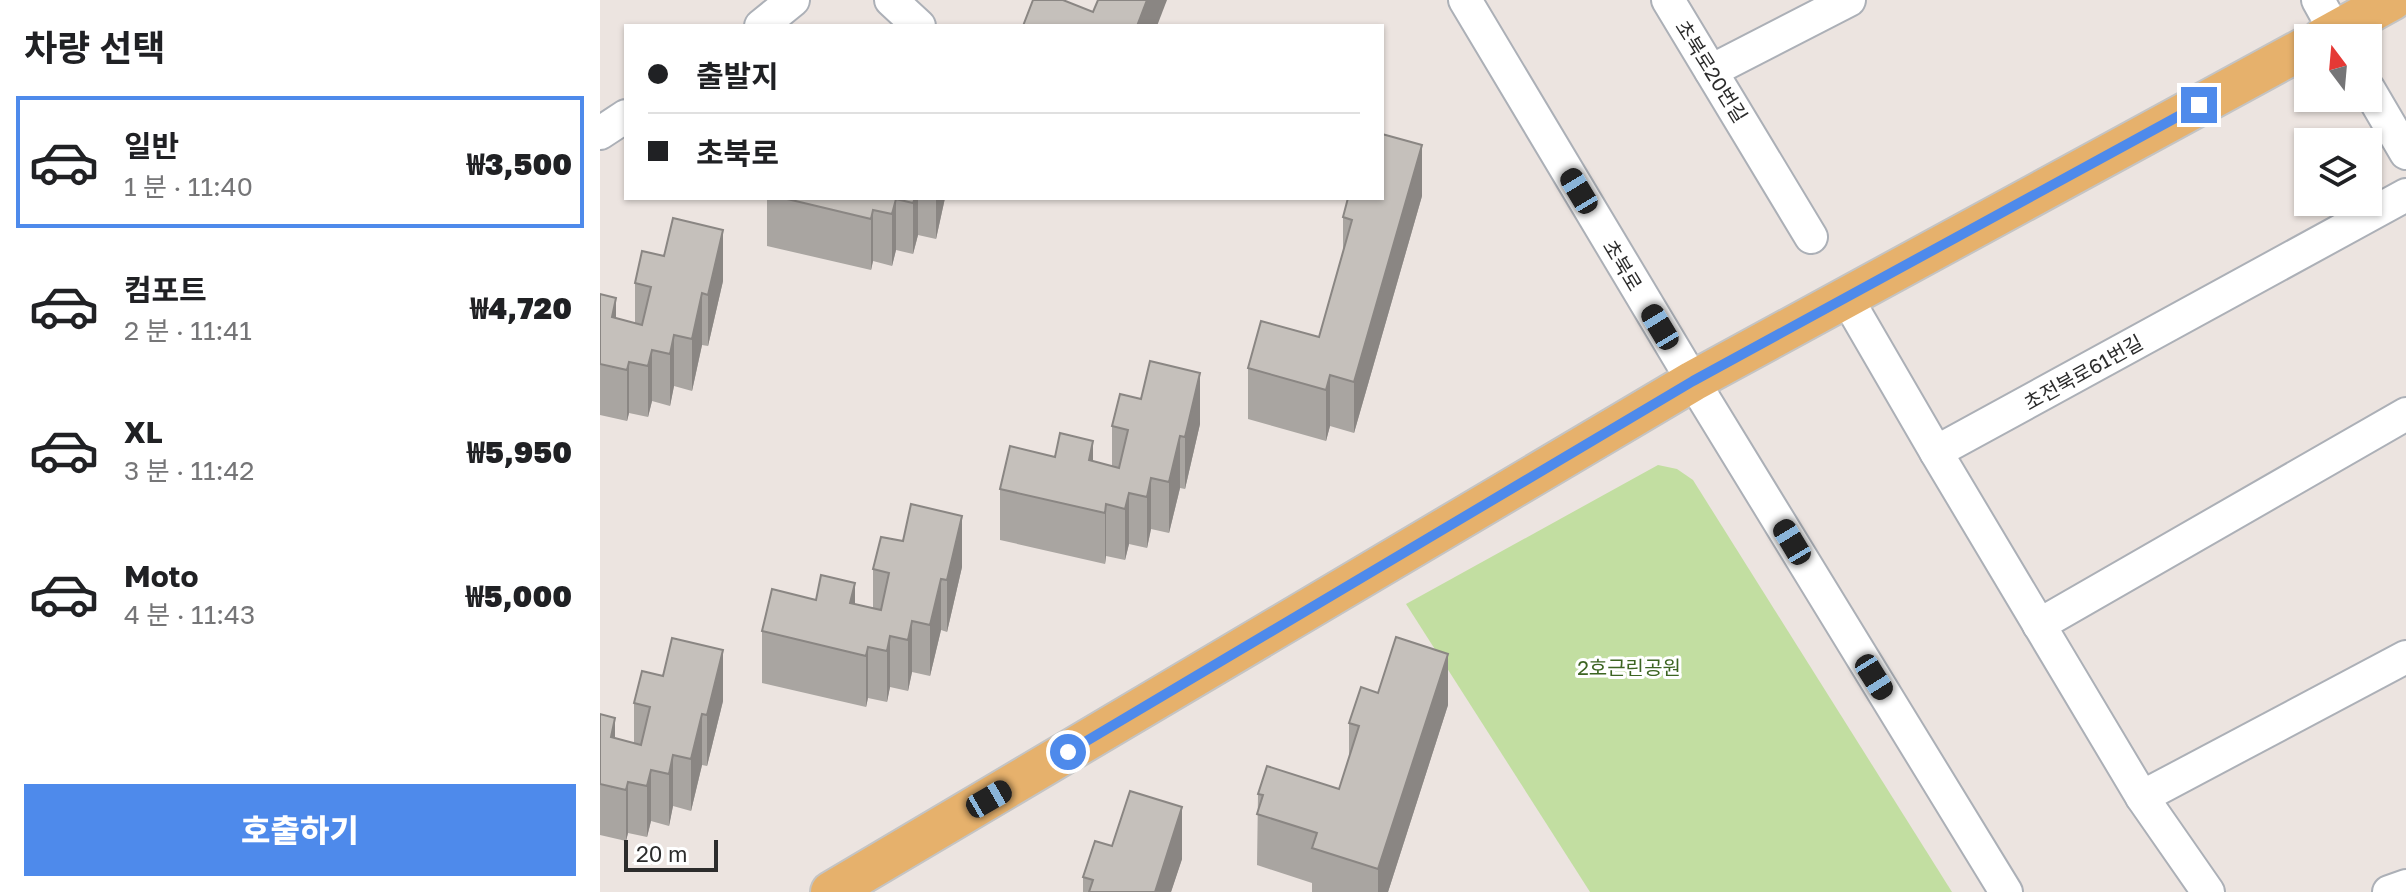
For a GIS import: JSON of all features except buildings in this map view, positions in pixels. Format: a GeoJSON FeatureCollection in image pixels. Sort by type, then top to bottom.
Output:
{"type":"FeatureCollection","features":[{"type":"Feature","properties":{"kind":"main road"},"geometry":{"type":"LineString","coordinates":[[2340,24],[2392,0]]}},
{"type":"Feature","properties":{"kind":"main road"},"geometry":{"type":"LineString","coordinates":[[831,892],[1693,381],[2294,48]]}},
{"type":"Feature","properties":{"kind":"street"},"geometry":{"type":"LineString","coordinates":[[763,24],[793,0]]}},
{"type":"Feature","properties":{"kind":"street"},"geometry":{"type":"LineString","coordinates":[[891,0],[917,24]]}},
{"type":"Feature","properties":{"kind":"street","name":"초북로"},"geometry":{"type":"LineString","coordinates":[[1465,0],[1693,381],[2006,892]]}},
{"type":"Feature","properties":{"kind":"street","name":"초북로20번길"},"geometry":{"type":"LineString","coordinates":[[1668,0],[1811,237]]}},
{"type":"Feature","properties":{"kind":"street"},"geometry":{"type":"LineString","coordinates":[[1711,71],[1849,0]]}},
{"type":"Feature","properties":{"kind":"street"},"geometry":{"type":"LineString","coordinates":[[2382,112],[2406,153]]}},
{"type":"Feature","properties":{"kind":"street"},"geometry":{"type":"LineString","coordinates":[[600,133],[624,117]]}},
{"type":"Feature","properties":{"kind":"street","name":"초전북로61번길"},"geometry":{"type":"LineString","coordinates":[[1936,452],[2406,195]]}},
{"type":"Feature","properties":{"kind":"street"},"geometry":{"type":"LineString","coordinates":[[1846,297],[2142,797],[2208,892]]}},
{"type":"Feature","properties":{"kind":"street"},"geometry":{"type":"LineString","coordinates":[[2039,625],[2406,414]]}},
{"type":"Feature","properties":{"kind":"street"},"geometry":{"type":"LineString","coordinates":[[2142,797],[2406,657]]}},
{"type":"Feature","properties":{"kind":"street"},"geometry":{"type":"LineString","coordinates":[[2389,892],[2406,886]]}},
{"type":"Feature","properties":{"kind":"green space","name":"2호근린공원"},"geometry":{"type":"Polygon","coordinates":[[[1658,465],[1677,469],[1693,480],[1952,892],[1590,892],[1406,604],[1658,465]]]}},
{"type":"Feature","properties":{"kind":"route"},"geometry":{"type":"LineString","coordinates":[[1068,752],[1693,381],[2199,105]]}}]}
